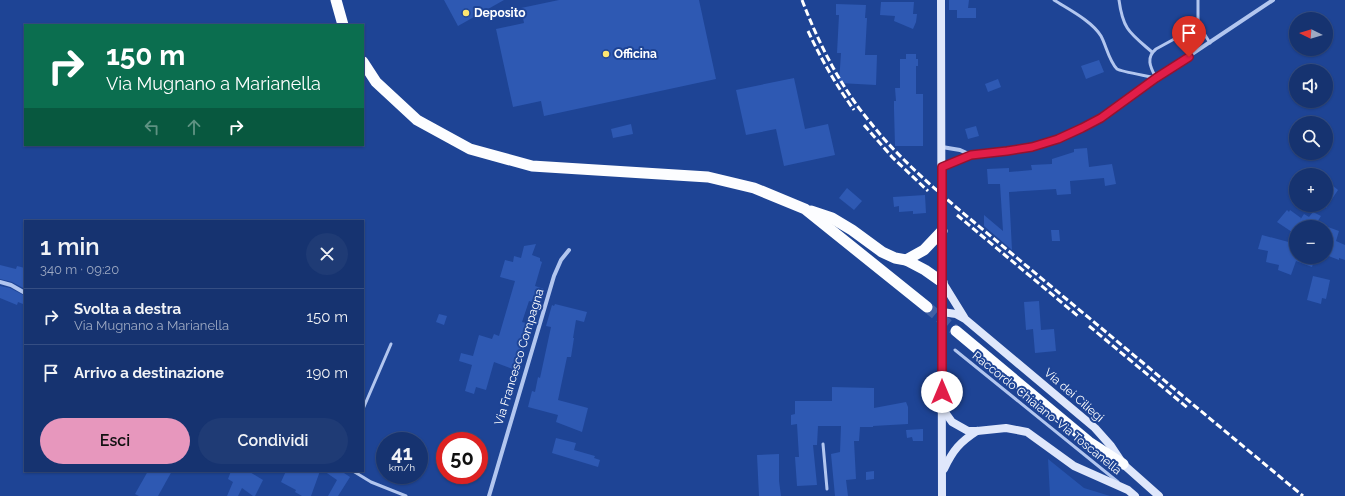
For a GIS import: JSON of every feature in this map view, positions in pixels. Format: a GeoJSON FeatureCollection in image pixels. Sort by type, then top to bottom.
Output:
{"type":"FeatureCollection","features":[{"type":"Feature","properties":{"kind":"highway"},"geometry":{"type":"LineString","coordinates":[[336,0],[343,24]]}},
{"type":"Feature","properties":{"kind":"highway"},"geometry":{"type":"LineString","coordinates":[[364,64],[376,82],[417,120],[470,150],[532,166],[708,177],[754,188],[805,209],[832,218],[852,230],[882,252],[895,258],[906,260],[925,270],[942,282]]}},
{"type":"Feature","properties":{"kind":"highway"},"geometry":{"type":"LineString","coordinates":[[805,209],[927,307]]}},
{"type":"Feature","properties":{"kind":"highway"},"geometry":{"type":"LineString","coordinates":[[906,260],[924,250],[942,231]]}},
{"type":"Feature","properties":{"kind":"highway"},"geometry":{"type":"LineString","coordinates":[[956,331],[1089,442],[1123,464]]}},
{"type":"Feature","properties":{"kind":"main road"},"geometry":{"type":"LineString","coordinates":[[941,0],[942,496]]}},
{"type":"Feature","properties":{"kind":"main road","name":"Via dei Ciliegi"},"geometry":{"type":"LineString","coordinates":[[942,282],[965,319]]}},
{"type":"Feature","properties":{"kind":"main road","name":"Via dei Ciliegi"},"geometry":{"type":"LineString","coordinates":[[942,312],[956,314],[965,319],[1095,428],[1111,446],[1123,464],[1160,496]]}},
{"type":"Feature","properties":{"kind":"main road"},"geometry":{"type":"LineString","coordinates":[[942,408],[952,422],[968,430],[977,431],[1006,428],[1027,432],[1074,466],[1128,490],[1135,496]]}},
{"type":"Feature","properties":{"kind":"main road"},"geometry":{"type":"LineString","coordinates":[[942,471],[962,441],[977,431]]}},
{"type":"Feature","properties":{"kind":"street"},"geometry":{"type":"LineString","coordinates":[[942,167],[971,155],[1032,147],[1058,139],[1101,118],[1156,78],[1273,0]]}},
{"type":"Feature","properties":{"kind":"street"},"geometry":{"type":"LineString","coordinates":[[942,148],[960,150],[971,155]]}},
{"type":"Feature","properties":{"kind":"street","name":"Via Francesco Compagna"},"geometry":{"type":"LineString","coordinates":[[489,496],[554,276],[561,260],[569,250]]}},
{"type":"Feature","properties":{"kind":"street"},"geometry":{"type":"LineString","coordinates":[[0,282],[11,285],[24,292]]}},
{"type":"Feature","properties":{"kind":"lane"},"geometry":{"type":"LineString","coordinates":[[1054,0],[1084,19],[1096,30],[1101,36],[1113,63],[1119,70],[1156,78]]}},
{"type":"Feature","properties":{"kind":"lane"},"geometry":{"type":"LineString","coordinates":[[1119,0],[1121,13],[1127,29],[1152,52]]}},
{"type":"Feature","properties":{"kind":"lane"},"geometry":{"type":"LineString","coordinates":[[1198,0],[1198,26],[1210,43]]}},
{"type":"Feature","properties":{"kind":"lane"},"geometry":{"type":"LineString","coordinates":[[1156,78],[1150,65],[1152,52],[1198,26]]}},
{"type":"Feature","properties":{"kind":"lane"},"geometry":{"type":"LineString","coordinates":[[364,407],[391,344]]}},
{"type":"Feature","properties":{"kind":"lane","name":"Raccordo Chiaiano-Via Toscanella"},"geometry":{"type":"LineString","coordinates":[[955,350],[1128,490]]}},
{"type":"Feature","properties":{"kind":"lane"},"geometry":{"type":"LineString","coordinates":[[823,444],[827,489]]}},
{"type":"Feature","properties":{"kind":"lane"},"geometry":{"type":"LineString","coordinates":[[354,472],[371,482],[406,496]]}},
{"type":"Feature","properties":{"kind":"shaded area"},"geometry":{"type":"Polygon","coordinates":[[[1048,459],[1084,488],[1110,496],[1050,496],[1048,459]]]}},
{"type":"Feature","properties":{"kind":"building","name":"Deposito"},"geometry":{"type":"Polygon","coordinates":[[[444,0],[504,0],[458,26],[444,0]]]}},
{"type":"Feature","properties":{"kind":"building","name":"Officina"},"geometry":{"type":"Polygon","coordinates":[[[559,0],[699,0],[716,79],[544,116],[541,101],[513,107],[496,29],[524,23],[521,8],[559,0]]]}},
{"type":"Feature","properties":{"kind":"building"},"geometry":{"type":"Polygon","coordinates":[[[949,0],[969,0],[968,8],[976,8],[976,18],[957,18],[957,10],[949,10],[949,0]]]}},
{"type":"Feature","properties":{"kind":"building"},"geometry":{"type":"Polygon","coordinates":[[[881,2],[914,2],[913,14],[917,14],[913,29],[894,21],[895,16],[880,15],[881,2]]]}},
{"type":"Feature","properties":{"kind":"building"},"geometry":{"type":"Polygon","coordinates":[[[836,4],[866,5],[865,18],[867,18],[865,55],[877,55],[876,85],[839,83],[841,53],[837,53],[839,15],[836,15],[836,4]]]}},
{"type":"Feature","properties":{"kind":"building"},"geometry":{"type":"Polygon","coordinates":[[[906,54],[916,54],[916,59],[918,59],[918,66],[916,66],[916,94],[923,94],[923,146],[895,146],[895,88],[900,88],[900,59],[906,59],[906,54]]]}},
{"type":"Feature","properties":{"kind":"building"},"geometry":{"type":"Polygon","coordinates":[[[1099,60],[1104,72],[1086,79],[1081,66],[1099,60]]]}},
{"type":"Feature","properties":{"kind":"building"},"geometry":{"type":"Polygon","coordinates":[[[794,78],[805,129],[828,124],[835,155],[784,166],[776,129],[746,135],[736,90],[794,78]]]}},
{"type":"Feature","properties":{"kind":"building"},"geometry":{"type":"Polygon","coordinates":[[[998,79],[1001,87],[988,92],[985,84],[998,79]]]}},
{"type":"Feature","properties":{"kind":"building"},"geometry":{"type":"Polygon","coordinates":[[[631,124],[633,134],[613,138],[611,129],[631,124]]]}},
{"type":"Feature","properties":{"kind":"building"},"geometry":{"type":"Polygon","coordinates":[[[976,126],[979,136],[968,139],[965,129],[976,126]]]}},
{"type":"Feature","properties":{"kind":"building"},"geometry":{"type":"Polygon","coordinates":[[[1087,148],[1089,167],[1112,164],[1116,184],[1105,186],[1104,178],[1070,181],[1071,194],[1057,195],[1056,189],[1009,192],[1012,250],[984,226],[984,215],[1003,231],[1000,184],[988,184],[987,169],[1009,168],[1009,172],[1032,170],[1031,165],[1052,164],[1052,159],[1074,152],[1074,149],[1087,148]]]}},
{"type":"Feature","properties":{"kind":"building"},"geometry":{"type":"Polygon","coordinates":[[[1333,186],[1338,190],[1333,198],[1333,186]]]}},
{"type":"Feature","properties":{"kind":"building"},"geometry":{"type":"Polygon","coordinates":[[[847,188],[862,201],[854,210],[839,198],[847,188]]]}},
{"type":"Feature","properties":{"kind":"building"},"geometry":{"type":"Polygon","coordinates":[[[925,195],[926,213],[913,214],[913,211],[899,212],[899,206],[894,207],[893,197],[925,195]]]}},
{"type":"Feature","properties":{"kind":"building"},"geometry":{"type":"Polygon","coordinates":[[[1287,210],[1301,218],[1300,220],[1289,220],[1289,230],[1277,222],[1287,210]]]}},
{"type":"Feature","properties":{"kind":"building"},"geometry":{"type":"Polygon","coordinates":[[[1313,212],[1321,216],[1318,220],[1300,220],[1304,214],[1309,217],[1313,212]]]}},
{"type":"Feature","properties":{"kind":"building"},"geometry":{"type":"Polygon","coordinates":[[[1333,229],[1339,231],[1336,241],[1345,245],[1345,260],[1339,258],[1339,260],[1333,258],[1333,229]]]}},
{"type":"Feature","properties":{"kind":"building"},"geometry":{"type":"Polygon","coordinates":[[[1051,230],[1059,230],[1060,241],[1052,241],[1051,230]]]}},
{"type":"Feature","properties":{"kind":"building"},"geometry":{"type":"Polygon","coordinates":[[[1262,235],[1289,242],[1289,264],[1295,264],[1291,275],[1278,270],[1279,265],[1266,262],[1268,251],[1258,249],[1262,235]]]}},
{"type":"Feature","properties":{"kind":"building"},"geometry":{"type":"Polygon","coordinates":[[[536,244],[532,255],[540,258],[540,261],[542,262],[535,286],[544,289],[540,305],[529,301],[522,322],[526,323],[520,344],[525,346],[518,371],[494,362],[486,390],[476,387],[474,394],[465,391],[472,365],[459,361],[461,353],[473,356],[479,335],[492,339],[494,334],[499,336],[515,281],[500,277],[505,260],[513,262],[514,256],[521,258],[524,246],[536,244]]]}},
{"type":"Feature","properties":{"kind":"building"},"geometry":{"type":"Polygon","coordinates":[[[1304,264],[1313,264],[1312,267],[1304,264]]]}},
{"type":"Feature","properties":{"kind":"building"},"geometry":{"type":"Polygon","coordinates":[[[0,265],[16,269],[17,266],[24,268],[24,288],[12,282],[0,279],[0,265]]]}},
{"type":"Feature","properties":{"kind":"building"},"geometry":{"type":"Polygon","coordinates":[[[1313,276],[1330,280],[1326,299],[1322,298],[1321,304],[1307,300],[1313,276]]]}},
{"type":"Feature","properties":{"kind":"building"},"geometry":{"type":"Polygon","coordinates":[[[0,286],[10,288],[24,295],[23,304],[18,302],[17,305],[0,298],[0,286]]]}},
{"type":"Feature","properties":{"kind":"building"},"geometry":{"type":"Polygon","coordinates":[[[1039,301],[1041,330],[1054,329],[1056,351],[1035,353],[1033,329],[1026,330],[1024,302],[1039,301]]]}},
{"type":"Feature","properties":{"kind":"building"},"geometry":{"type":"Polygon","coordinates":[[[555,304],[587,312],[584,322],[576,320],[571,357],[567,357],[558,400],[588,408],[582,432],[556,422],[558,415],[528,407],[532,391],[535,392],[538,377],[540,378],[551,327],[546,326],[552,305],[554,306],[555,304]]]}},
{"type":"Feature","properties":{"kind":"building"},"geometry":{"type":"Polygon","coordinates":[[[439,314],[447,316],[444,325],[436,322],[439,314]]]}},
{"type":"Feature","properties":{"kind":"building"},"geometry":{"type":"Polygon","coordinates":[[[832,387],[874,388],[874,408],[906,402],[908,407],[908,424],[860,427],[859,441],[854,441],[856,479],[846,480],[848,496],[835,496],[831,454],[840,452],[841,426],[818,426],[817,445],[813,445],[817,485],[797,486],[795,457],[799,457],[797,424],[791,425],[791,415],[795,414],[795,401],[832,401],[832,387]]]}},
{"type":"Feature","properties":{"kind":"building"},"geometry":{"type":"Polygon","coordinates":[[[923,429],[923,441],[913,441],[912,437],[907,438],[906,430],[923,429]]]}},
{"type":"Feature","properties":{"kind":"building"},"geometry":{"type":"Polygon","coordinates":[[[556,438],[576,443],[574,450],[595,456],[594,458],[600,460],[598,467],[552,453],[556,438]]]}},
{"type":"Feature","properties":{"kind":"building"},"geometry":{"type":"Polygon","coordinates":[[[779,454],[779,481],[781,496],[759,496],[757,455],[779,454]]]}},
{"type":"Feature","properties":{"kind":"building"},"geometry":{"type":"Polygon","coordinates":[[[874,471],[874,479],[866,480],[866,472],[874,471]]]}},
{"type":"Feature","properties":{"kind":"building"},"geometry":{"type":"Polygon","coordinates":[[[147,472],[171,472],[158,496],[139,496],[135,494],[147,472]]]}},
{"type":"Feature","properties":{"kind":"building"},"geometry":{"type":"Polygon","coordinates":[[[231,472],[250,472],[263,480],[255,496],[242,488],[238,496],[227,496],[233,482],[228,479],[231,472]]]}},
{"type":"Feature","properties":{"kind":"building"},"geometry":{"type":"Polygon","coordinates":[[[286,472],[320,472],[311,496],[302,496],[295,492],[296,490],[281,482],[286,472]]]}},
{"type":"Feature","properties":{"kind":"building"},"geometry":{"type":"Polygon","coordinates":[[[325,472],[342,472],[350,477],[338,496],[328,496],[337,480],[325,472]]]}},
{"type":"Feature","properties":{"kind":"tunnel"},"geometry":{"type":"LineString","coordinates":[[927,307],[956,331]]}},
{"type":"Feature","properties":{"kind":"railway"},"geometry":{"type":"LineString","coordinates":[[802,0],[823,48],[849,94],[880,134],[900,156],[957,208],[1303,496]]}},
{"type":"Feature","properties":{"kind":"railway"},"geometry":{"type":"LineString","coordinates":[[808,31],[829,72],[854,110]]}},
{"type":"Feature","properties":{"kind":"railway"},"geometry":{"type":"LineString","coordinates":[[864,125],[892,157],[928,191]]}},
{"type":"Feature","properties":{"kind":"railway"},"geometry":{"type":"LineString","coordinates":[[957,215],[1079,317]]}},
{"type":"Feature","properties":{"kind":"railway"},"geometry":{"type":"LineString","coordinates":[[1089,326],[1189,409]]}},
{"type":"Feature","properties":{"kind":"place","name":"Deposito"},"geometry":{"type":"Point","coordinates":[466,13]}},
{"type":"Feature","properties":{"kind":"place","name":"Officina"},"geometry":{"type":"Point","coordinates":[606,54]}},
{"type":"Feature","properties":{"kind":"route"},"geometry":{"type":"LineString","coordinates":[[942,392],[942,167],[960,158],[971,155],[1032,147],[1058,139],[1101,118],[1156,78],[1189,57]]}}]}
